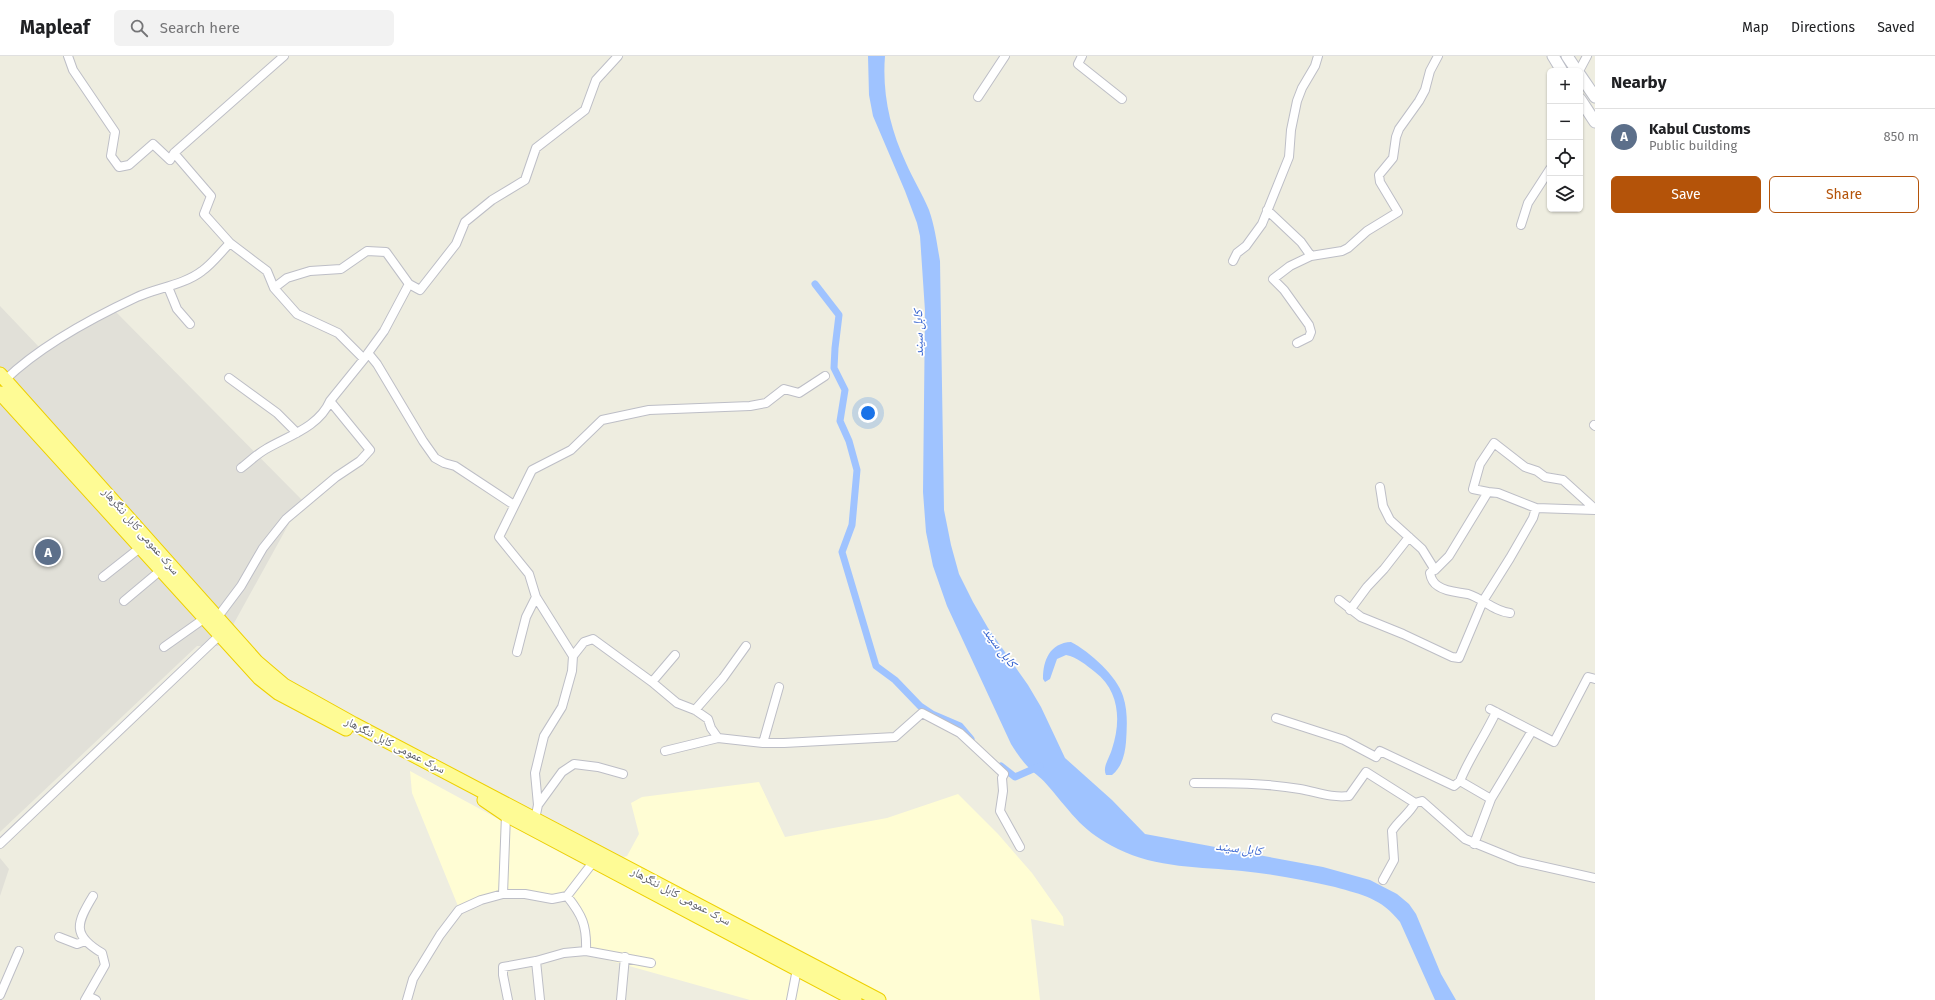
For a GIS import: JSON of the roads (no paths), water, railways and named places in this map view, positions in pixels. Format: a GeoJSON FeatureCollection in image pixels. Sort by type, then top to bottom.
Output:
{"type":"FeatureCollection","features":[{"type":"Feature","properties":{"kind":"highway","name":"سرک عمومی کابل ننگرهار"},"geometry":{"type":"LineString","coordinates":[[3,377],[223,632],[259,678],[278,693],[328,721],[369,740],[482,798],[506,815],[797,969],[838,996],[855,1000]]}},
{"type":"Feature","properties":{"kind":"highway","name":"سرک عمومی کابل ننگرهار"},"geometry":{"type":"LineString","coordinates":[[0,393],[161,570],[211,618]]}},
{"type":"Feature","properties":{"kind":"highway","name":"سرک عمومی کابل ننگرهار"},"geometry":{"type":"LineString","coordinates":[[223,632],[284,685],[354,724],[879,1000]]}},
{"type":"Feature","properties":{"kind":"main road"},"geometry":{"type":"LineString","coordinates":[[1553,56],[1560,68]]}},
{"type":"Feature","properties":{"kind":"main road"},"geometry":{"type":"LineString","coordinates":[[1568,56],[1576,68]]}},
{"type":"Feature","properties":{"kind":"main road"},"geometry":{"type":"LineString","coordinates":[[1583,79],[1595,97]]}},
{"type":"Feature","properties":{"kind":"main road"},"geometry":{"type":"LineString","coordinates":[[1583,104],[1595,122]]}},
{"type":"Feature","properties":{"kind":"street"},"geometry":{"type":"LineString","coordinates":[[68,56],[73,70],[115,132],[111,156],[119,167],[129,165],[153,144],[170,160],[174,153],[235,101],[284,56]]}},
{"type":"Feature","properties":{"kind":"street"},"geometry":{"type":"LineString","coordinates":[[274,288],[287,278],[310,271],[341,268],[367,251],[386,252],[409,284],[420,290],[456,244],[465,222],[492,200],[525,180],[536,148],[585,110],[596,80],[618,56]]}},
{"type":"Feature","properties":{"kind":"street"},"geometry":{"type":"LineString","coordinates":[[978,97],[1005,56]]}},
{"type":"Feature","properties":{"kind":"street"},"geometry":{"type":"LineString","coordinates":[[1082,56],[1078,64],[1122,99]]}},
{"type":"Feature","properties":{"kind":"street"},"geometry":{"type":"LineString","coordinates":[[1233,262],[1237,253],[1250,242],[1262,224],[1266,210],[1289,157],[1291,130],[1297,101],[1302,88],[1315,66],[1318,56]]}},
{"type":"Feature","properties":{"kind":"street"},"geometry":{"type":"LineString","coordinates":[[1297,343],[1309,336],[1311,332],[1309,325],[1284,290],[1273,279],[1290,266],[1312,256],[1342,251],[1348,248],[1367,231],[1398,212],[1380,182],[1379,175],[1393,158],[1396,137],[1399,129],[1419,101],[1438,56]]}},
{"type":"Feature","properties":{"kind":"street"},"geometry":{"type":"LineString","coordinates":[[1580,68],[1587,56]]}},
{"type":"Feature","properties":{"kind":"street"},"geometry":{"type":"LineString","coordinates":[[174,153],[212,196],[204,214],[230,243],[267,271],[274,288],[297,314],[338,333],[377,364],[422,441],[435,458],[444,463],[455,466],[514,505]]}},
{"type":"Feature","properties":{"kind":"street"},"geometry":{"type":"LineString","coordinates":[[1521,226],[1528,203],[1547,174]]}},
{"type":"Feature","properties":{"kind":"street"},"geometry":{"type":"LineString","coordinates":[[1266,210],[1301,242],[1312,256]]}},
{"type":"Feature","properties":{"kind":"street"},"geometry":{"type":"LineString","coordinates":[[3,377],[52,343],[102,313],[145,293],[168,287],[201,272],[230,243]]}},
{"type":"Feature","properties":{"kind":"street"},"geometry":{"type":"LineString","coordinates":[[241,468],[264,449],[297,433],[325,412],[330,401],[384,331],[409,284]]}},
{"type":"Feature","properties":{"kind":"street"},"geometry":{"type":"LineString","coordinates":[[168,287],[177,309],[190,324]]}},
{"type":"Feature","properties":{"kind":"street"},"geometry":{"type":"LineString","coordinates":[[573,656],[536,597],[529,574],[499,537],[532,470],[571,450],[602,420],[648,410],[750,406],[766,403],[784,389],[798,393],[825,376]]}},
{"type":"Feature","properties":{"kind":"street"},"geometry":{"type":"LineString","coordinates":[[230,378],[277,413],[297,433]]}},
{"type":"Feature","properties":{"kind":"street"},"geometry":{"type":"LineString","coordinates":[[164,646],[211,618],[241,586],[263,548],[286,519],[336,477],[360,461],[370,450],[330,401]]}},
{"type":"Feature","properties":{"kind":"street"},"geometry":{"type":"LineString","coordinates":[[1494,443],[1525,466],[1537,471],[1545,477],[1562,480],[1595,510],[1536,508],[1498,493],[1473,489],[1480,464],[1494,443]]}},
{"type":"Feature","properties":{"kind":"street"},"geometry":{"type":"LineString","coordinates":[[1380,487],[1383,506],[1390,520],[1422,549],[1434,569]]}},
{"type":"Feature","properties":{"kind":"street"},"geometry":{"type":"LineString","coordinates":[[1488,492],[1449,556],[1437,569],[1434,569],[1430,573],[1431,577],[1439,587],[1469,594],[1483,601],[1493,609],[1510,613]]}},
{"type":"Feature","properties":{"kind":"street"},"geometry":{"type":"LineString","coordinates":[[1339,600],[1361,617],[1403,634],[1456,659],[1460,657],[1483,601],[1510,558],[1536,508]]}},
{"type":"Feature","properties":{"kind":"street"},"geometry":{"type":"LineString","coordinates":[[1350,610],[1366,587],[1384,569],[1409,537]]}},
{"type":"Feature","properties":{"kind":"street"},"geometry":{"type":"LineString","coordinates":[[103,577],[141,547]]}},
{"type":"Feature","properties":{"kind":"street"},"geometry":{"type":"LineString","coordinates":[[124,601],[161,570]]}},
{"type":"Feature","properties":{"kind":"street"},"geometry":{"type":"LineString","coordinates":[[517,652],[526,617],[536,597]]}},
{"type":"Feature","properties":{"kind":"street"},"geometry":{"type":"LineString","coordinates":[[0,844],[223,632]]}},
{"type":"Feature","properties":{"kind":"street"},"geometry":{"type":"LineString","coordinates":[[535,819],[538,805],[535,774],[544,736],[562,707],[572,671],[573,656],[584,642],[593,639],[652,682],[677,703],[695,710],[708,719],[711,728],[718,738]]}},
{"type":"Feature","properties":{"kind":"street"},"geometry":{"type":"LineString","coordinates":[[695,710],[723,678],[746,646]]}},
{"type":"Feature","properties":{"kind":"street"},"geometry":{"type":"LineString","coordinates":[[652,682],[675,655]]}},
{"type":"Feature","properties":{"kind":"street"},"geometry":{"type":"LineString","coordinates":[[1276,718],[1344,740],[1376,757],[1380,751],[1454,786],[1460,780],[1471,756],[1489,728],[1493,711],[1554,742],[1588,677],[1595,678]]}},
{"type":"Feature","properties":{"kind":"street"},"geometry":{"type":"LineString","coordinates":[[763,743],[779,687]]}},
{"type":"Feature","properties":{"kind":"street"},"geometry":{"type":"LineString","coordinates":[[665,751],[718,738],[763,743],[869,740],[895,737],[922,713],[960,733],[1004,774],[1002,778],[1003,791],[1000,811],[1020,847]]}},
{"type":"Feature","properties":{"kind":"street"},"geometry":{"type":"LineString","coordinates":[[1474,844],[1491,799],[1532,731]]}},
{"type":"Feature","properties":{"kind":"street"},"geometry":{"type":"LineString","coordinates":[[538,805],[562,772],[574,764],[598,767],[623,774]]}},
{"type":"Feature","properties":{"kind":"street"},"geometry":{"type":"LineString","coordinates":[[1194,783],[1229,783],[1301,789],[1337,797],[1349,796],[1366,772],[1416,803]]}},
{"type":"Feature","properties":{"kind":"street"},"geometry":{"type":"LineString","coordinates":[[1460,780],[1491,799]]}},
{"type":"Feature","properties":{"kind":"street"},"geometry":{"type":"LineString","coordinates":[[1383,880],[1394,860],[1392,831],[1396,824],[1410,813],[1416,803],[1422,801],[1464,840],[1519,860],[1595,878]]}},
{"type":"Feature","properties":{"kind":"street"},"geometry":{"type":"LineString","coordinates":[[503,894],[506,815]]}},
{"type":"Feature","properties":{"kind":"street"},"geometry":{"type":"LineString","coordinates":[[407,1000],[413,980],[440,935],[459,910],[481,900],[503,894],[525,894],[552,899],[567,896],[594,862]]}},
{"type":"Feature","properties":{"kind":"street"},"geometry":{"type":"LineString","coordinates":[[93,896],[82,914],[79,926],[85,941],[102,953],[105,960],[103,971],[86,998],[96,1000]]}},
{"type":"Feature","properties":{"kind":"street"},"geometry":{"type":"LineString","coordinates":[[567,896],[582,917],[586,939],[586,951]]}},
{"type":"Feature","properties":{"kind":"street"},"geometry":{"type":"LineString","coordinates":[[59,937],[77,944],[85,941]]}},
{"type":"Feature","properties":{"kind":"street"},"geometry":{"type":"LineString","coordinates":[[0,995],[19,951]]}},
{"type":"Feature","properties":{"kind":"street"},"geometry":{"type":"LineString","coordinates":[[508,1000],[503,967],[536,961],[564,953],[586,951],[651,963]]}},
{"type":"Feature","properties":{"kind":"street"},"geometry":{"type":"LineString","coordinates":[[621,1000],[625,957]]}},
{"type":"Feature","properties":{"kind":"street"},"geometry":{"type":"LineString","coordinates":[[536,961],[540,1000]]}},
{"type":"Feature","properties":{"kind":"street"},"geometry":{"type":"LineString","coordinates":[[791,1000],[797,969]]}},
{"type":"Feature","properties":{"kind":"water","name":"کابل سيند"},"geometry":{"type":"Polygon","coordinates":[[[868,56],[885,56],[884,70],[888,111],[900,150],[929,210],[937,242],[940,261],[944,510],[959,574],[988,628],[1028,685],[1041,707],[1065,758],[1112,800],[1145,834],[1323,867],[1370,880],[1397,894],[1409,904],[1416,914],[1441,974],[1456,1000],[1435,1000],[1400,922],[1393,914],[1378,902],[1354,892],[1312,882],[1254,872],[1179,866],[1148,860],[1118,849],[1106,843],[1079,822],[1047,784],[1026,765],[1011,744],[947,606],[933,566],[926,532],[923,492],[925,311],[920,236],[917,223],[905,191],[873,116],[869,95],[868,56]]]}},
{"type":"Feature","properties":{"kind":"water"},"geometry":{"type":"Polygon","coordinates":[[[1071,642],[1102,665],[1120,688],[1123,696],[1127,719],[1126,747],[1121,764],[1112,775],[1106,775],[1105,769],[1115,739],[1117,718],[1114,698],[1109,688],[1095,672],[1078,659],[1066,655],[1057,659],[1050,679],[1045,682],[1043,679],[1044,665],[1049,654],[1058,646],[1071,642]]]}},
{"type":"Feature","properties":{"kind":"waterway"},"geometry":{"type":"LineString","coordinates":[[815,284],[839,315],[834,368],[845,390],[840,421],[849,441],[857,470],[852,525],[842,552],[876,666],[895,680],[920,706],[932,714],[960,726],[971,739]]}},
{"type":"Feature","properties":{"kind":"waterway"},"geometry":{"type":"LineString","coordinates":[[1001,766],[1015,777],[1040,766]]}},
{"type":"Feature","properties":{"kind":"place","name":"Kabul Customs"},"geometry":{"type":"Point","coordinates":[48,552]}}]}
